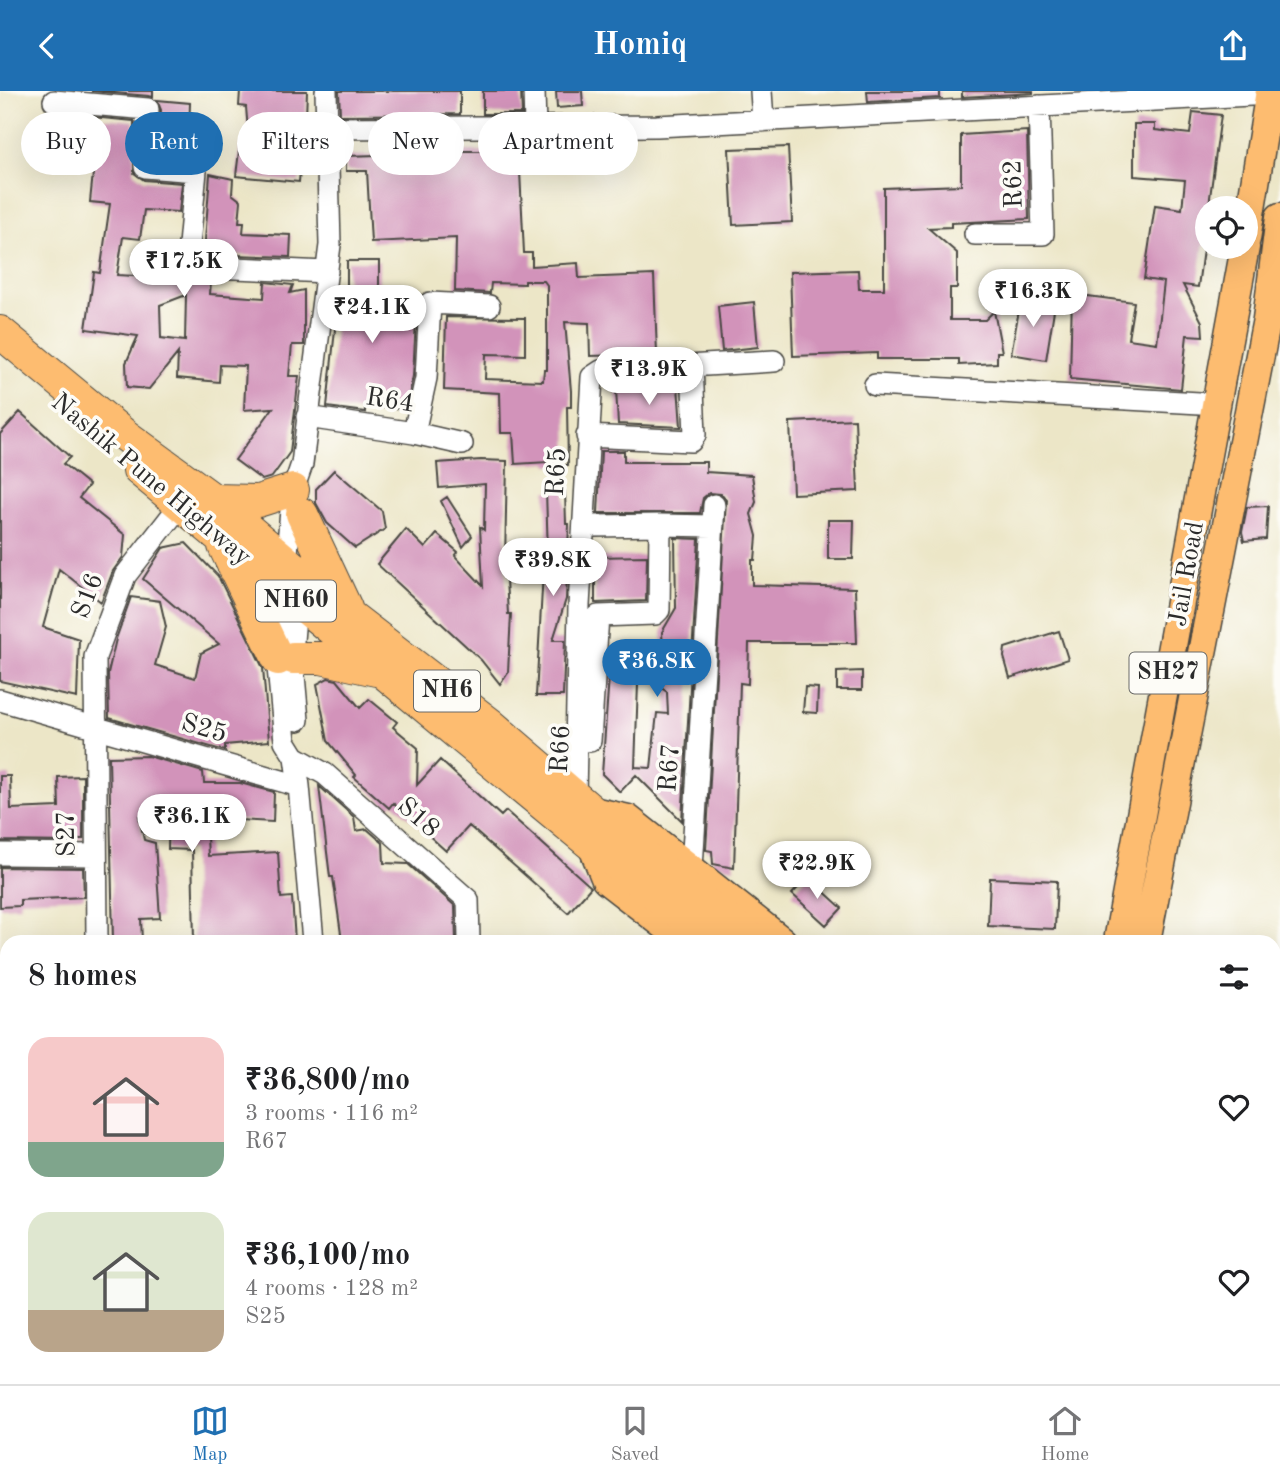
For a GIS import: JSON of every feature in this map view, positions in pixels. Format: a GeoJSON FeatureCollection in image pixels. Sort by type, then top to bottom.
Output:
{"type":"FeatureCollection","features":[{"type":"Feature","properties":{"kind":"highway","name":"Nashik Pune Highway"},"geometry":{"type":"LineString","coordinates":[[0,332],[126,436],[214,500],[292,582],[384,672],[592,845],[707,935]]}},
{"type":"Feature","properties":{"kind":"highway","name":"Nashik Pune Highway"},"geometry":{"type":"LineString","coordinates":[[0,356],[220,537],[351,617],[490,724],[584,804]]}},
{"type":"Feature","properties":{"kind":"highway"},"geometry":{"type":"LineString","coordinates":[[214,500],[258,501],[299,490],[351,617]]}},
{"type":"Feature","properties":{"kind":"highway"},"geometry":{"type":"LineString","coordinates":[[220,537],[285,659],[321,659],[384,672]]}},
{"type":"Feature","properties":{"kind":"highway","name":"NH6"},"geometry":{"type":"LineString","coordinates":[[584,804],[747,935]]}},
{"type":"Feature","properties":{"kind":"main road"},"geometry":{"type":"LineString","coordinates":[[1253,196],[1270,92]]}},
{"type":"Feature","properties":{"kind":"main road"},"geometry":{"type":"LineString","coordinates":[[1147,935],[1267,319],[1280,217]]}},
{"type":"Feature","properties":{"kind":"main road","name":"Jail Road"},"geometry":{"type":"LineString","coordinates":[[1119,935],[1243,259]]}},
{"type":"Feature","properties":{"kind":"main road"},"geometry":{"type":"LineString","coordinates":[[584,804],[628,818],[775,935]]}},
{"type":"Feature","properties":{"kind":"main road"},"geometry":{"type":"LineString","coordinates":[[592,845],[606,880],[677,935]]}},
{"type":"Feature","properties":{"kind":"street"},"geometry":{"type":"LineString","coordinates":[[326,91],[327,112]]}},
{"type":"Feature","properties":{"kind":"street"},"geometry":{"type":"LineString","coordinates":[[534,91],[535,112]]}},
{"type":"Feature","properties":{"kind":"street"},"geometry":{"type":"LineString","coordinates":[[761,91],[763,121]]}},
{"type":"Feature","properties":{"kind":"street"},"geometry":{"type":"LineString","coordinates":[[638,126],[763,121],[955,101],[1039,106],[1270,92]]}},
{"type":"Feature","properties":{"kind":"street"},"geometry":{"type":"LineString","coordinates":[[54,101],[148,109],[145,167],[197,171],[187,265],[327,272]]}},
{"type":"Feature","properties":{"kind":"street","name":"R62"},"geometry":{"type":"LineString","coordinates":[[975,234],[1044,234],[1039,106]]}},
{"type":"Feature","properties":{"kind":"street"},"geometry":{"type":"LineString","coordinates":[[354,128],[478,127]]}},
{"type":"Feature","properties":{"kind":"street"},"geometry":{"type":"LineString","coordinates":[[312,935],[295,757],[299,741],[285,659],[299,490],[330,244],[328,175]]}},
{"type":"Feature","properties":{"kind":"street"},"geometry":{"type":"LineString","coordinates":[[414,433],[426,378],[430,303],[489,306]]}},
{"type":"Feature","properties":{"kind":"street","name":"R65"},"geometry":{"type":"LineString","coordinates":[[584,804],[589,615],[587,436],[590,382],[595,373],[774,361]]}},
{"type":"Feature","properties":{"kind":"street"},"geometry":{"type":"LineString","coordinates":[[587,436],[691,441],[695,435],[692,366]]}},
{"type":"Feature","properties":{"kind":"street"},"geometry":{"type":"LineString","coordinates":[[876,385],[1218,404]]}},
{"type":"Feature","properties":{"kind":"street","name":"R64"},"geometry":{"type":"LineString","coordinates":[[307,417],[414,433],[462,444]]}},
{"type":"Feature","properties":{"kind":"street","name":"S16"},"geometry":{"type":"LineString","coordinates":[[93,726],[95,657],[125,576],[181,504]]}},
{"type":"Feature","properties":{"kind":"street","name":"R67"},"geometry":{"type":"LineString","coordinates":[[660,525],[713,515],[692,868]]}},
{"type":"Feature","properties":{"kind":"street"},"geometry":{"type":"LineString","coordinates":[[589,615],[655,614],[659,610],[660,525],[594,526]]}},
{"type":"Feature","properties":{"kind":"street","name":"S25"},"geometry":{"type":"LineString","coordinates":[[0,700],[299,786]]}},
{"type":"Feature","properties":{"kind":"street","name":"S27"},"geometry":{"type":"LineString","coordinates":[[93,726],[97,935]]}},
{"type":"Feature","properties":{"kind":"street","name":"S18"},"geometry":{"type":"LineString","coordinates":[[295,757],[325,773],[468,900],[469,935]]}},
{"type":"Feature","properties":{"kind":"street"},"geometry":{"type":"LineString","coordinates":[[0,854],[96,855]]}},
{"type":"Feature","properties":{"kind":"building"},"geometry":{"type":"Polygon","coordinates":[[[91,91],[153,91],[153,97],[149,96],[91,91]]]}},
{"type":"Feature","properties":{"kind":"building"},"geometry":{"type":"Polygon","coordinates":[[[240,91],[307,91],[306,112],[246,112],[246,107],[239,106],[240,91]]]}},
{"type":"Feature","properties":{"kind":"building"},"geometry":{"type":"Polygon","coordinates":[[[339,91],[460,91],[460,112],[368,112],[368,115],[354,115],[354,112],[340,112],[339,91]]]}},
{"type":"Feature","properties":{"kind":"building"},"geometry":{"type":"Polygon","coordinates":[[[483,91],[521,91],[522,112],[483,112],[483,91]]]}},
{"type":"Feature","properties":{"kind":"building"},"geometry":{"type":"Polygon","coordinates":[[[556,91],[582,91],[583,106],[557,108],[556,91]]]}},
{"type":"Feature","properties":{"kind":"building"},"geometry":{"type":"Polygon","coordinates":[[[867,91],[940,91],[940,98],[868,102],[867,91]]]}},
{"type":"Feature","properties":{"kind":"building"},"geometry":{"type":"Polygon","coordinates":[[[962,91],[1033,91],[1033,93],[962,97],[962,91]]]}},
{"type":"Feature","properties":{"kind":"building"},"geometry":{"type":"Polygon","coordinates":[[[157,100],[190,103],[190,112],[161,110],[157,100]]]}},
{"type":"Feature","properties":{"kind":"building"},"geometry":{"type":"Polygon","coordinates":[[[1193,112],[1221,115],[1210,196],[1195,196],[1195,259],[1202,259],[1198,287],[1183,285],[1202,322],[1203,336],[1187,335],[1181,389],[1070,379],[1072,294],[1134,302],[1128,339],[1157,343],[1164,282],[1144,279],[1155,205],[1182,209],[1185,180],[1134,176],[1134,124],[1155,124],[1155,130],[1190,134],[1193,112]]]}},
{"type":"Feature","properties":{"kind":"building"},"geometry":{"type":"Polygon","coordinates":[[[111,119],[125,120],[125,175],[137,175],[144,180],[182,183],[179,212],[144,210],[140,239],[123,237],[117,275],[208,280],[211,281],[210,294],[264,298],[265,282],[293,285],[290,293],[304,290],[304,345],[292,345],[289,376],[299,376],[290,452],[272,477],[262,480],[235,460],[273,408],[244,410],[246,366],[220,365],[219,382],[177,378],[178,353],[149,389],[127,387],[126,363],[138,336],[86,329],[94,272],[100,273],[110,204],[90,202],[93,175],[111,175],[111,119]],[[186,295],[160,305],[161,338],[185,341],[186,295]]]}},
{"type":"Feature","properties":{"kind":"building"},"geometry":{"type":"Polygon","coordinates":[[[1027,131],[1029,219],[951,223],[951,227],[928,228],[957,253],[957,288],[950,288],[950,320],[985,320],[994,311],[1002,352],[997,352],[997,363],[959,365],[959,359],[877,359],[877,353],[793,356],[790,272],[858,270],[859,289],[884,289],[884,188],[961,185],[961,135],[1027,131]]]}},
{"type":"Feature","properties":{"kind":"building"},"geometry":{"type":"Polygon","coordinates":[[[788,147],[792,222],[733,225],[729,149],[788,147]]]}},
{"type":"Feature","properties":{"kind":"building"},"geometry":{"type":"Polygon","coordinates":[[[464,151],[478,151],[478,175],[520,175],[524,253],[532,253],[532,266],[578,263],[579,278],[654,275],[657,354],[590,356],[589,323],[565,322],[571,391],[571,407],[567,407],[568,465],[548,465],[548,462],[515,464],[513,433],[501,433],[500,393],[444,390],[446,317],[525,318],[525,355],[486,354],[485,379],[543,381],[544,370],[547,370],[547,285],[544,281],[525,281],[525,284],[491,283],[490,293],[455,291],[456,238],[371,242],[367,171],[354,171],[354,156],[368,155],[368,175],[464,175],[464,151]]]}},
{"type":"Feature","properties":{"kind":"building"},"geometry":{"type":"Polygon","coordinates":[[[237,168],[237,175],[300,175],[299,182],[236,176],[237,168]]]}},
{"type":"Feature","properties":{"kind":"building"},"geometry":{"type":"Polygon","coordinates":[[[210,175],[233,179],[232,194],[241,201],[239,222],[244,222],[243,233],[291,235],[290,257],[204,254],[210,175]]]}},
{"type":"Feature","properties":{"kind":"building"},"geometry":{"type":"Polygon","coordinates":[[[347,261],[379,261],[379,296],[417,300],[413,376],[406,409],[365,407],[365,412],[327,407],[338,300],[347,301],[347,261]]]}},
{"type":"Feature","properties":{"kind":"building"},"geometry":{"type":"Polygon","coordinates":[[[1021,299],[1055,304],[1046,360],[1011,354],[1021,299]]]}},
{"type":"Feature","properties":{"kind":"building"},"geometry":{"type":"Polygon","coordinates":[[[754,302],[758,347],[722,351],[718,306],[754,302]]]}},
{"type":"Feature","properties":{"kind":"building"},"geometry":{"type":"Polygon","coordinates":[[[678,386],[681,427],[618,424],[616,389],[678,386]]]}},
{"type":"Feature","properties":{"kind":"building"},"geometry":{"type":"Polygon","coordinates":[[[20,412],[70,457],[63,464],[89,485],[79,498],[125,535],[123,557],[113,571],[101,602],[59,569],[43,627],[79,639],[77,698],[0,681],[0,434],[20,412]]]}},
{"type":"Feature","properties":{"kind":"building"},"geometry":{"type":"Polygon","coordinates":[[[855,419],[858,491],[793,494],[790,422],[855,419]]]}},
{"type":"Feature","properties":{"kind":"building"},"geometry":{"type":"Polygon","coordinates":[[[601,451],[624,451],[624,462],[706,462],[706,472],[752,475],[756,502],[751,514],[757,536],[755,560],[752,560],[752,585],[855,588],[857,643],[749,643],[748,684],[740,683],[734,868],[713,864],[712,851],[706,850],[726,500],[721,494],[709,493],[703,498],[700,513],[598,513],[601,451]]]}},
{"type":"Feature","properties":{"kind":"building"},"geometry":{"type":"Polygon","coordinates":[[[507,461],[505,562],[508,614],[511,614],[508,672],[500,684],[481,660],[377,564],[406,529],[425,548],[437,534],[458,552],[455,556],[483,586],[480,527],[484,530],[485,484],[439,488],[437,463],[507,461]]]}},
{"type":"Feature","properties":{"kind":"building"},"geometry":{"type":"Polygon","coordinates":[[[334,470],[382,511],[385,529],[355,548],[327,523],[316,503],[316,489],[334,470]]]}},
{"type":"Feature","properties":{"kind":"building"},"geometry":{"type":"Polygon","coordinates":[[[546,491],[565,491],[566,524],[569,524],[566,599],[553,640],[565,640],[563,696],[536,696],[544,554],[548,554],[546,491]]]}},
{"type":"Feature","properties":{"kind":"building"},"geometry":{"type":"Polygon","coordinates":[[[447,497],[472,536],[463,547],[441,501],[447,497]]]}},
{"type":"Feature","properties":{"kind":"building"},"geometry":{"type":"Polygon","coordinates":[[[1268,506],[1266,539],[1244,541],[1242,532],[1247,507],[1268,506]]]}},
{"type":"Feature","properties":{"kind":"building"},"geometry":{"type":"Polygon","coordinates":[[[828,520],[854,520],[853,559],[828,559],[828,520]]]}},
{"type":"Feature","properties":{"kind":"building"},"geometry":{"type":"Polygon","coordinates":[[[675,538],[699,539],[682,821],[636,775],[620,792],[602,774],[610,662],[622,664],[624,655],[639,656],[635,767],[651,768],[657,713],[668,714],[667,692],[660,687],[661,677],[669,674],[667,654],[663,651],[662,632],[676,608],[675,538]]]}},
{"type":"Feature","properties":{"kind":"building"},"geometry":{"type":"Polygon","coordinates":[[[186,543],[218,576],[263,668],[269,741],[225,745],[225,751],[109,718],[108,673],[116,639],[131,597],[160,601],[166,627],[155,665],[195,678],[201,653],[219,644],[143,579],[163,548],[186,543]]]}},
{"type":"Feature","properties":{"kind":"building"},"geometry":{"type":"Polygon","coordinates":[[[647,556],[646,601],[595,603],[595,557],[647,556]]]}},
{"type":"Feature","properties":{"kind":"building"},"geometry":{"type":"Polygon","coordinates":[[[1059,631],[1068,659],[1010,678],[1004,657],[1005,648],[1059,631]]]}},
{"type":"Feature","properties":{"kind":"building"},"geometry":{"type":"Polygon","coordinates":[[[862,671],[862,690],[837,690],[837,672],[862,671]]]}},
{"type":"Feature","properties":{"kind":"building"},"geometry":{"type":"Polygon","coordinates":[[[328,678],[337,680],[360,708],[369,699],[397,722],[393,727],[418,748],[417,785],[440,760],[501,816],[506,811],[591,887],[568,913],[469,826],[446,851],[393,803],[389,808],[354,777],[356,775],[328,741],[317,684],[328,678]]]}},
{"type":"Feature","properties":{"kind":"building"},"geometry":{"type":"Polygon","coordinates":[[[805,687],[818,688],[817,713],[803,712],[805,687]]]}},
{"type":"Feature","properties":{"kind":"building"},"geometry":{"type":"Polygon","coordinates":[[[148,756],[203,772],[204,783],[240,783],[274,792],[273,822],[206,818],[208,856],[278,852],[281,898],[292,897],[295,935],[194,935],[192,850],[168,849],[169,815],[139,816],[144,840],[155,843],[160,918],[141,919],[142,935],[113,935],[109,757],[148,756]]]}},
{"type":"Feature","properties":{"kind":"building"},"geometry":{"type":"Polygon","coordinates":[[[0,776],[10,776],[11,809],[59,807],[58,777],[83,776],[83,839],[70,839],[71,842],[0,841],[0,776]]]}},
{"type":"Feature","properties":{"kind":"building"},"geometry":{"type":"Polygon","coordinates":[[[319,786],[354,817],[356,831],[367,829],[383,843],[384,863],[408,864],[455,906],[456,935],[341,935],[333,877],[330,877],[319,786]]]}},
{"type":"Feature","properties":{"kind":"building"},"geometry":{"type":"Polygon","coordinates":[[[0,867],[83,868],[84,897],[20,900],[20,906],[0,907],[0,867]]]}},
{"type":"Feature","properties":{"kind":"building"},"geometry":{"type":"Polygon","coordinates":[[[808,877],[842,908],[826,925],[792,894],[808,877]]]}},
{"type":"Feature","properties":{"kind":"building"},"geometry":{"type":"Polygon","coordinates":[[[990,878],[1057,881],[1055,929],[988,926],[990,878]]]}}]}
